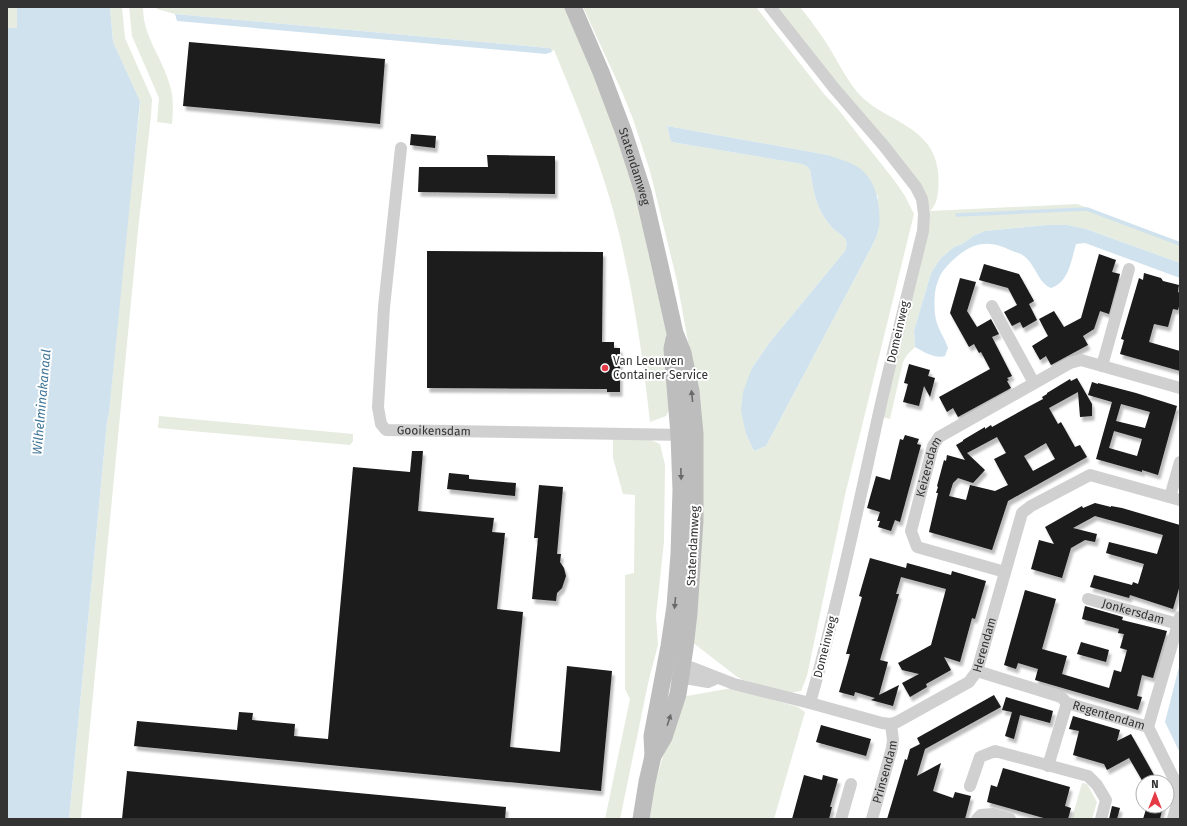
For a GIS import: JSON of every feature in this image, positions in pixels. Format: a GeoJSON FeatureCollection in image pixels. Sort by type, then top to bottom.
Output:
{"type":"FeatureCollection","features":[{"type":"Feature","properties":{"kind":"main road","name":"Statendamweg"},"geometry":{"type":"LineString","coordinates":[[572,7],[602,72],[624,133],[643,192],[660,261],[675,333],[672,349],[687,435],[695,520],[689,613],[678,694],[664,737],[654,756],[646,782],[641,819]]}},
{"type":"Feature","properties":{"kind":"main road","name":"Statendamweg"},"geometry":{"type":"LineString","coordinates":[[654,756],[652,736],[666,670],[675,606],[679,554],[681,490],[687,435]]}},
{"type":"Feature","properties":{"kind":"street","name":"Domeinweg"},"geometry":{"type":"LineString","coordinates":[[770,7],[834,88],[884,146],[916,187],[922,199],[924,214],[922,231],[878,416],[852,538],[821,666],[810,703]]}},
{"type":"Feature","properties":{"kind":"street","name":"Gooikensdam"},"geometry":{"type":"LineString","coordinates":[[401,148],[384,306],[378,407],[381,424],[386,430],[687,435]]}},
{"type":"Feature","properties":{"kind":"street"},"geometry":{"type":"LineString","coordinates":[[1102,366],[1129,269]]}},
{"type":"Feature","properties":{"kind":"street"},"geometry":{"type":"LineString","coordinates":[[992,306],[1034,383]]}},
{"type":"Feature","properties":{"kind":"street","name":"Keizersdam"},"geometry":{"type":"LineString","coordinates":[[1005,572],[917,547],[911,531],[933,446],[939,437],[1070,363],[1081,360],[1180,388]]}},
{"type":"Feature","properties":{"kind":"street"},"geometry":{"type":"LineString","coordinates":[[1175,499],[1180,462]]}},
{"type":"Feature","properties":{"kind":"street","name":"Herendam"},"geometry":{"type":"LineString","coordinates":[[891,724],[969,682],[977,671],[1022,513],[1031,506],[1090,475],[1175,499]]}},
{"type":"Feature","properties":{"kind":"street","name":"Jonkersdam"},"geometry":{"type":"LineString","coordinates":[[1088,599],[1179,620],[1148,727]]}},
{"type":"Feature","properties":{"kind":"street"},"geometry":{"type":"LineString","coordinates":[[666,670],[681,673],[691,679],[708,682],[717,678],[734,684],[882,723],[891,724]]}},
{"type":"Feature","properties":{"kind":"street","name":"Regentendam"},"geometry":{"type":"LineString","coordinates":[[977,671],[1061,697],[1067,703],[1148,727],[1177,785],[1179,796],[1173,819]]}},
{"type":"Feature","properties":{"kind":"street"},"geometry":{"type":"LineString","coordinates":[[1048,766],[1067,703]]}},
{"type":"Feature","properties":{"kind":"street","name":"Prinsendam"},"geometry":{"type":"LineString","coordinates":[[872,819],[892,748],[893,740],[891,724]]}},
{"type":"Feature","properties":{"kind":"street"},"geometry":{"type":"LineString","coordinates":[[970,786],[980,757],[996,751],[1088,776],[1097,785],[1106,800],[1101,819]]}},
{"type":"Feature","properties":{"kind":"street"},"geometry":{"type":"LineString","coordinates":[[841,819],[851,784]]}},
{"type":"Feature","properties":{"kind":"street"},"geometry":{"type":"LineString","coordinates":[[977,819],[980,815],[993,814],[1010,819]]}},
{"type":"Feature","properties":{"kind":"shaded area"},"geometry":{"type":"Polygon","coordinates":[[[7,7],[17,7],[17,29],[7,28],[7,7]]]}},
{"type":"Feature","properties":{"kind":"shaded area"},"geometry":{"type":"Polygon","coordinates":[[[110,7],[122,7],[125,38],[152,99],[81,819],[69,819],[126,229],[140,101],[113,42],[110,7]]]}},
{"type":"Feature","properties":{"kind":"shaded area"},"geometry":{"type":"Polygon","coordinates":[[[129,7],[143,7],[146,28],[167,76],[172,95],[172,124],[157,122],[159,98],[132,36],[129,7]]]}},
{"type":"Feature","properties":{"kind":"shaded area"},"geometry":{"type":"Polygon","coordinates":[[[157,7],[566,7],[623,141],[668,329],[669,410],[666,416],[650,422],[638,327],[619,233],[598,163],[582,118],[554,50],[551,51],[548,48],[175,14],[157,9],[157,7]]]}},
{"type":"Feature","properties":{"kind":"shaded area"},"geometry":{"type":"Polygon","coordinates":[[[583,7],[756,7],[894,180],[905,196],[914,214],[845,495],[807,676],[801,691],[789,693],[743,680],[692,642],[696,386],[677,281],[650,171],[623,94],[583,7]],[[667,126],[671,142],[802,164],[808,167],[821,212],[833,229],[843,236],[846,242],[845,251],[770,342],[752,368],[746,434],[754,451],[766,446],[872,246],[879,230],[878,196],[828,155],[667,126]]]}},
{"type":"Feature","properties":{"kind":"shaded area"},"geometry":{"type":"Polygon","coordinates":[[[776,7],[800,7],[822,36],[858,93],[881,111],[906,125],[927,143],[934,155],[938,171],[937,197],[933,208],[930,211],[928,204],[776,7]]]}},
{"type":"Feature","properties":{"kind":"shaded area"},"geometry":{"type":"Polygon","coordinates":[[[1077,204],[1180,242],[1180,263],[1086,229],[1067,225],[1047,225],[985,231],[975,235],[962,244],[954,247],[940,259],[931,273],[914,331],[915,347],[907,355],[903,362],[890,419],[882,417],[930,211],[1077,204]]]}},
{"type":"Feature","properties":{"kind":"shaded area"},"geometry":{"type":"Polygon","coordinates":[[[159,416],[353,434],[353,441],[350,445],[158,428],[159,416]]]}},
{"type":"Feature","properties":{"kind":"shaded area"},"geometry":{"type":"Polygon","coordinates":[[[646,438],[660,444],[665,465],[664,542],[656,616],[658,645],[649,679],[620,819],[605,819],[630,699],[625,689],[625,575],[634,573],[635,495],[623,494],[613,458],[613,439],[646,438]]]}},
{"type":"Feature","properties":{"kind":"shaded area"},"geometry":{"type":"Polygon","coordinates":[[[732,688],[798,707],[805,712],[774,819],[646,819],[654,786],[681,697],[732,688]]]}},
{"type":"Feature","properties":{"kind":"shaded area"},"geometry":{"type":"Polygon","coordinates":[[[1082,783],[1087,784],[1097,802],[1092,819],[1072,818],[1082,783]]]}},
{"type":"Feature","properties":{"kind":"water","name":"Wilhelminakanaal"},"geometry":{"type":"Polygon","coordinates":[[[17,7],[110,7],[113,42],[140,101],[107,422],[69,819],[7,819],[7,28],[17,28],[17,7]]]}},
{"type":"Feature","properties":{"kind":"water"},"geometry":{"type":"Polygon","coordinates":[[[175,14],[548,48],[551,49],[552,52],[546,54],[177,21],[175,14]]]}},
{"type":"Feature","properties":{"kind":"water"},"geometry":{"type":"Polygon","coordinates":[[[667,126],[828,155],[858,167],[872,182],[875,189],[879,205],[879,228],[872,246],[766,446],[754,451],[746,434],[741,411],[743,392],[752,368],[770,342],[845,251],[846,242],[843,236],[833,229],[821,212],[808,167],[802,164],[671,142],[667,126]]]}},
{"type":"Feature","properties":{"kind":"water"},"geometry":{"type":"Polygon","coordinates":[[[1047,225],[1067,225],[1086,229],[1180,263],[1180,278],[1085,243],[1076,244],[1066,276],[1057,285],[1051,288],[1043,282],[1028,260],[1022,255],[1002,247],[980,244],[967,249],[954,259],[939,277],[934,306],[937,323],[948,348],[945,356],[933,356],[915,347],[914,331],[931,273],[940,259],[954,247],[985,231],[1047,225]]]}},
{"type":"Feature","properties":{"kind":"water"},"geometry":{"type":"Polygon","coordinates":[[[1180,663],[1180,753],[1165,722],[1180,663]]]}},
{"type":"Feature","properties":{"kind":"building"},"geometry":{"type":"Polygon","coordinates":[[[189,42],[385,59],[380,124],[183,106],[189,42]]]}},
{"type":"Feature","properties":{"kind":"building"},"geometry":{"type":"Polygon","coordinates":[[[411,134],[436,136],[435,148],[410,145],[411,134]]]}},
{"type":"Feature","properties":{"kind":"building"},"geometry":{"type":"Polygon","coordinates":[[[487,155],[555,156],[555,194],[418,192],[419,167],[488,167],[487,155]]]}},
{"type":"Feature","properties":{"kind":"building"},"geometry":{"type":"Polygon","coordinates":[[[427,251],[603,252],[602,342],[614,342],[614,348],[620,348],[620,392],[607,392],[607,389],[427,388],[427,251]]]}},
{"type":"Feature","properties":{"kind":"building"},"geometry":{"type":"Polygon","coordinates":[[[1099,254],[1116,260],[1112,272],[1120,274],[1109,314],[1100,311],[1094,329],[1083,336],[1088,345],[1051,365],[1046,356],[1040,360],[1032,346],[1048,336],[1039,319],[1054,311],[1064,327],[1081,318],[1099,254]]]}},
{"type":"Feature","properties":{"kind":"building"},"geometry":{"type":"Polygon","coordinates":[[[984,264],[1019,274],[1034,301],[1029,304],[1037,320],[1023,328],[1020,322],[1012,326],[1004,312],[1017,305],[1008,288],[979,280],[984,264]]]}},
{"type":"Feature","properties":{"kind":"building"},"geometry":{"type":"Polygon","coordinates":[[[1144,273],[1161,278],[1163,281],[1179,285],[1178,292],[1180,293],[1180,303],[1178,310],[1173,309],[1168,327],[1154,324],[1149,342],[1180,351],[1180,371],[1120,354],[1124,340],[1121,339],[1139,278],[1143,280],[1144,273]]]}},
{"type":"Feature","properties":{"kind":"building"},"geometry":{"type":"Polygon","coordinates":[[[960,278],[976,282],[967,311],[977,327],[991,319],[999,334],[992,337],[1012,376],[1007,378],[1011,388],[958,417],[953,408],[947,412],[939,397],[990,369],[981,352],[979,353],[974,344],[969,347],[950,313],[960,278]]]}},
{"type":"Feature","properties":{"kind":"building"},"geometry":{"type":"Polygon","coordinates":[[[909,364],[930,370],[928,376],[935,378],[930,397],[924,386],[919,406],[903,402],[908,384],[904,383],[909,364]]]}},
{"type":"Feature","properties":{"kind":"building"},"geometry":{"type":"Polygon","coordinates":[[[1077,378],[1092,404],[1092,416],[1080,417],[1078,392],[1049,408],[1058,424],[1061,422],[1075,447],[1080,445],[1087,457],[1008,501],[992,550],[929,532],[938,493],[936,493],[937,486],[944,460],[946,461],[947,455],[965,460],[956,445],[985,427],[985,429],[991,425],[992,427],[1043,399],[1042,397],[1047,393],[1070,379],[1071,381],[1077,378]],[[997,437],[967,453],[985,470],[973,483],[958,478],[953,483],[949,496],[966,500],[970,485],[995,491],[1008,485],[994,459],[1006,453],[997,437]],[[1046,443],[1024,456],[1033,471],[1055,459],[1046,443]]]}},
{"type":"Feature","properties":{"kind":"building"},"geometry":{"type":"Polygon","coordinates":[[[1092,382],[1136,393],[1177,406],[1158,475],[1096,459],[1112,402],[1088,395],[1092,382]],[[1121,404],[1116,421],[1145,428],[1150,412],[1121,404]],[[1114,431],[1109,448],[1137,456],[1142,439],[1114,431]]]}},
{"type":"Feature","properties":{"kind":"building"},"geometry":{"type":"Polygon","coordinates":[[[905,435],[919,439],[917,444],[921,445],[900,522],[895,520],[891,531],[878,527],[880,521],[877,521],[880,512],[867,508],[876,476],[890,480],[900,439],[903,440],[905,435]]]}},
{"type":"Feature","properties":{"kind":"building"},"geometry":{"type":"Polygon","coordinates":[[[412,451],[423,451],[418,511],[494,518],[492,532],[505,533],[497,609],[523,612],[510,747],[560,752],[567,666],[612,671],[601,791],[134,746],[137,721],[237,730],[239,712],[253,713],[252,720],[295,724],[294,736],[328,739],[353,467],[410,472],[412,451]]]}},
{"type":"Feature","properties":{"kind":"building"},"geometry":{"type":"Polygon","coordinates":[[[449,473],[469,475],[469,479],[516,483],[515,496],[447,489],[449,473]]]}},
{"type":"Feature","properties":{"kind":"building"},"geometry":{"type":"Polygon","coordinates":[[[539,485],[563,487],[557,554],[561,554],[560,562],[564,568],[566,576],[562,588],[557,593],[556,601],[532,599],[538,538],[534,538],[539,485]]]}},
{"type":"Feature","properties":{"kind":"building"},"geometry":{"type":"Polygon","coordinates":[[[1095,503],[1122,508],[1180,525],[1180,585],[1173,609],[1130,595],[1129,598],[1090,587],[1094,575],[1132,585],[1133,582],[1138,584],[1144,564],[1106,553],[1109,542],[1157,554],[1163,535],[1095,516],[1073,528],[1097,534],[1095,542],[1085,540],[1071,548],[1062,578],[1031,569],[1039,540],[1054,544],[1045,527],[1082,506],[1083,508],[1095,503]]]}},
{"type":"Feature","properties":{"kind":"building"},"geometry":{"type":"Polygon","coordinates":[[[870,558],[906,568],[907,563],[951,575],[952,571],[986,581],[975,619],[972,618],[960,662],[944,657],[951,670],[926,684],[927,687],[910,697],[902,683],[919,674],[902,670],[898,663],[931,645],[946,589],[901,577],[896,594],[899,594],[880,660],[888,662],[879,695],[899,685],[893,706],[871,700],[875,698],[855,692],[854,696],[839,692],[850,654],[846,654],[862,597],[859,596],[870,558]]]}},
{"type":"Feature","properties":{"kind":"building"},"geometry":{"type":"Polygon","coordinates":[[[1025,590],[1056,599],[1042,649],[1067,656],[1062,674],[1109,688],[1114,670],[1121,672],[1127,650],[1120,648],[1124,634],[1118,633],[1119,629],[1082,619],[1085,606],[1123,617],[1122,620],[1167,631],[1153,678],[1142,675],[1137,696],[1142,697],[1138,710],[1035,680],[1038,669],[1018,663],[1016,669],[1004,665],[1025,590]]]}},
{"type":"Feature","properties":{"kind":"building"},"geometry":{"type":"Polygon","coordinates":[[[1081,642],[1109,650],[1106,662],[1077,654],[1081,642]]]}},
{"type":"Feature","properties":{"kind":"building"},"geometry":{"type":"Polygon","coordinates":[[[994,695],[1001,707],[925,749],[917,776],[941,763],[933,791],[953,798],[955,792],[971,796],[965,819],[887,819],[905,759],[907,760],[910,749],[920,744],[917,738],[994,695]]]}},
{"type":"Feature","properties":{"kind":"building"},"geometry":{"type":"Polygon","coordinates":[[[1006,697],[1053,711],[1050,723],[1020,715],[1014,739],[1005,736],[1012,712],[1002,710],[1006,697]]]}},
{"type":"Feature","properties":{"kind":"building"},"geometry":{"type":"Polygon","coordinates":[[[1073,716],[1120,730],[1117,741],[1131,734],[1154,774],[1138,774],[1129,758],[1107,770],[1104,764],[1073,755],[1079,731],[1069,729],[1073,716]]]}},
{"type":"Feature","properties":{"kind":"building"},"geometry":{"type":"Polygon","coordinates":[[[821,725],[871,739],[866,756],[816,742],[821,725]]]}},
{"type":"Feature","properties":{"kind":"building"},"geometry":{"type":"Polygon","coordinates":[[[1003,768],[1070,787],[1065,806],[1071,808],[1068,819],[1047,819],[987,802],[991,785],[997,787],[1003,768]]]}},
{"type":"Feature","properties":{"kind":"building"},"geometry":{"type":"Polygon","coordinates":[[[127,771],[506,807],[505,819],[122,819],[127,771]]]}},
{"type":"Feature","properties":{"kind":"building"},"geometry":{"type":"Polygon","coordinates":[[[804,775],[822,780],[823,775],[838,779],[830,807],[832,807],[829,819],[792,819],[804,775]]]}},
{"type":"Feature","properties":{"kind":"building"},"geometry":{"type":"Polygon","coordinates":[[[1112,806],[1120,808],[1117,819],[1109,819],[1112,806]]]}},
{"type":"Feature","properties":{"kind":"building"},"geometry":{"type":"Polygon","coordinates":[[[1145,814],[1161,814],[1160,819],[1143,819],[1145,814]]]}},
{"type":"Feature","properties":{"kind":"waterway"},"geometry":{"type":"LineString","coordinates":[[957,215],[1087,209],[1180,244]]}},
{"type":"Feature","properties":{"kind":"place","name":"Van Leeuwen Container Service"},"geometry":{"type":"Point","coordinates":[605,368]}}]}
